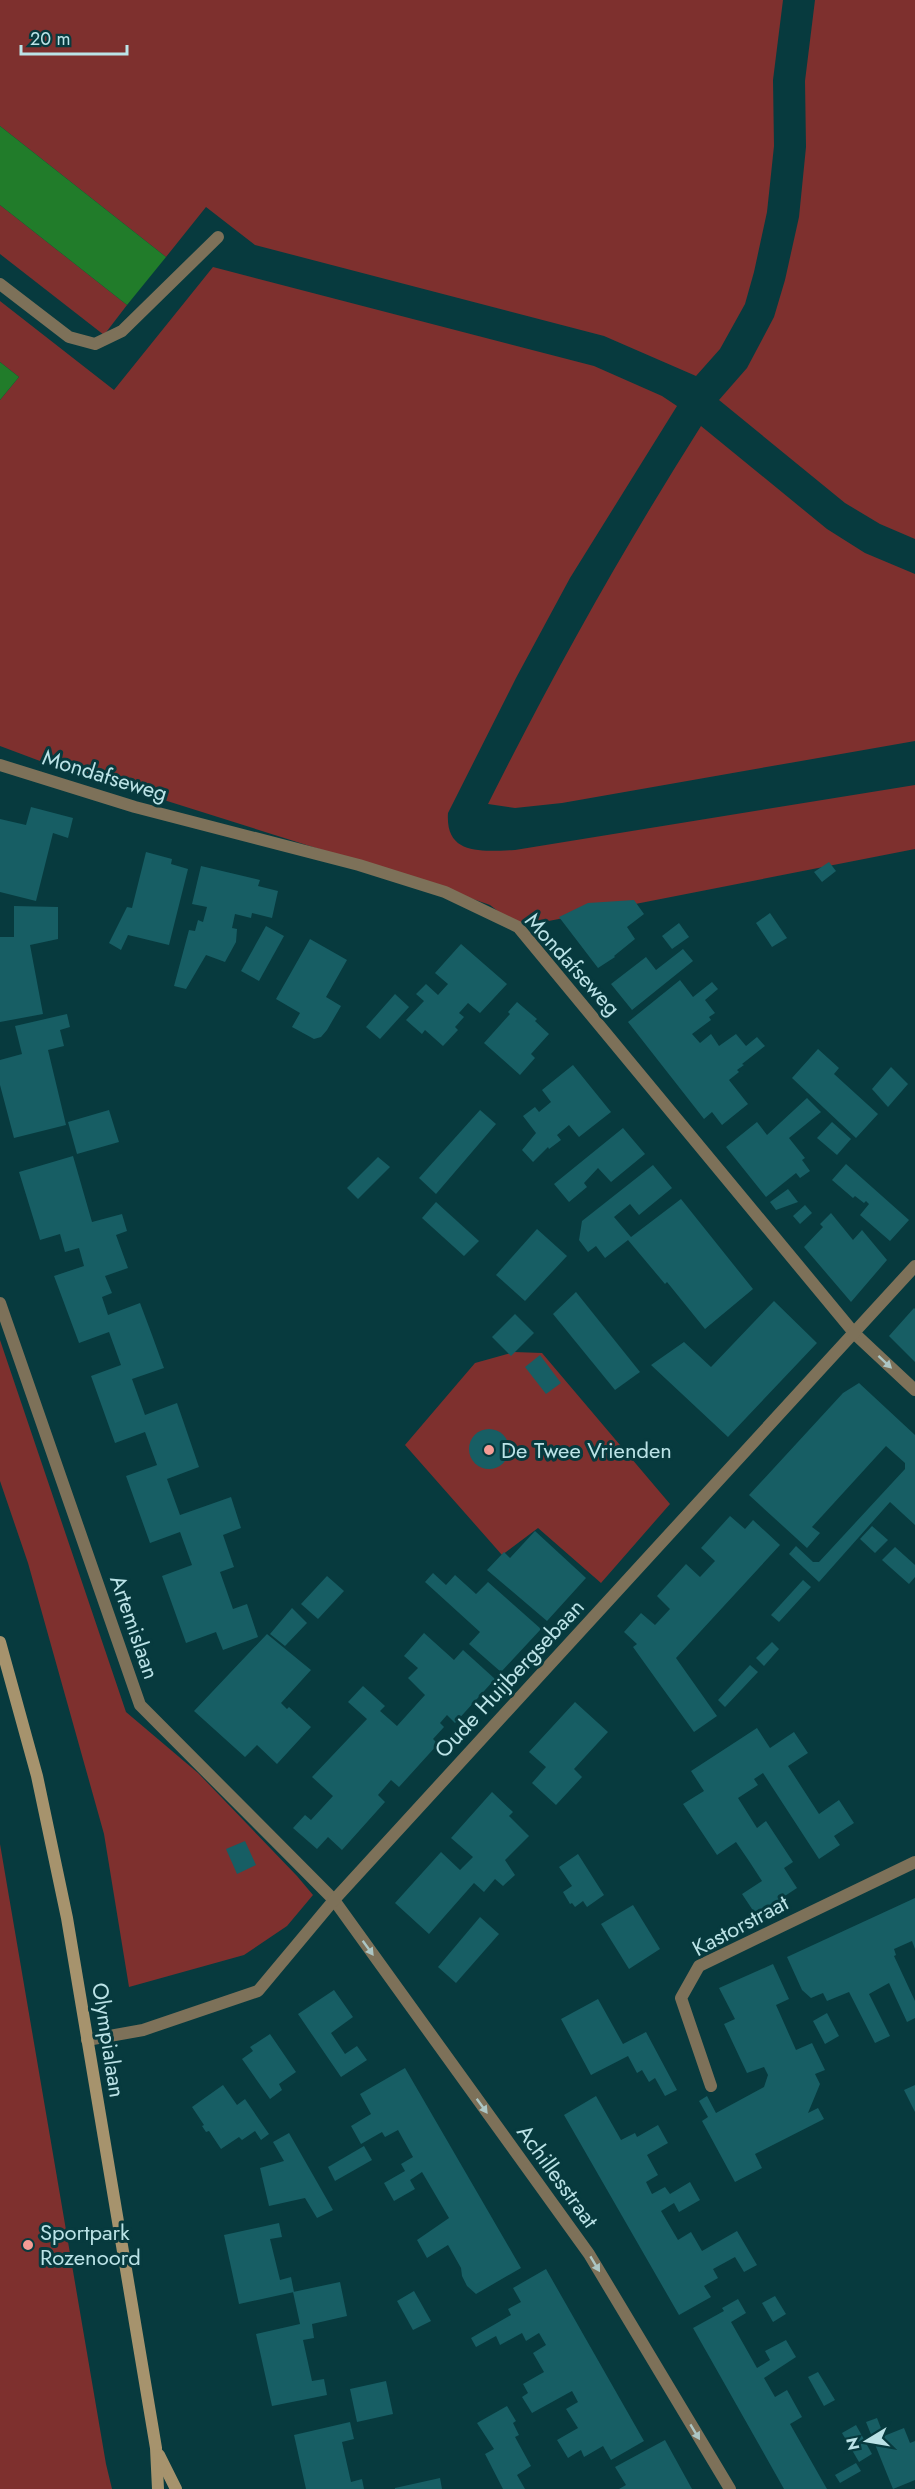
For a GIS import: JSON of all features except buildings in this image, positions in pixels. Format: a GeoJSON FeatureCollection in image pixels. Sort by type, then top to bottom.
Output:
{"type":"FeatureCollection","features":[{"type":"Feature","properties":{"kind":"main road","name":"Olympialaan"},"geometry":{"type":"LineString","coordinates":[[0,1642],[37,1776],[67,1918],[156,2448],[158,2489]]}},
{"type":"Feature","properties":{"kind":"main road","name":"Olympialaan"},"geometry":{"type":"LineString","coordinates":[[156,2448],[176,2489]]}},
{"type":"Feature","properties":{"kind":"street"},"geometry":{"type":"LineString","coordinates":[[0,284],[69,337],[94,344],[122,331],[218,237]]}},
{"type":"Feature","properties":{"kind":"street","name":"Mondafseweg"},"geometry":{"type":"LineString","coordinates":[[0,765],[135,807],[360,865],[445,891],[518,927],[855,1334],[915,1390]]}},
{"type":"Feature","properties":{"kind":"street","name":"Oude Huijbergsebaan"},"geometry":{"type":"LineString","coordinates":[[87,2040],[143,2030],[258,1991],[334,1900],[915,1266]]}},
{"type":"Feature","properties":{"kind":"street","name":"Artemislaan"},"geometry":{"type":"LineString","coordinates":[[0,1303],[140,1705],[334,1900]]}},
{"type":"Feature","properties":{"kind":"street","name":"Kastorstraat"},"geometry":{"type":"LineString","coordinates":[[711,2086],[681,1998],[699,1966],[915,1862]]}},
{"type":"Feature","properties":{"kind":"street","name":"Achillesstraat"},"geometry":{"type":"LineString","coordinates":[[334,1900],[589,2254],[730,2489]]}},
{"type":"Feature","properties":{"kind":"shaded area"},"geometry":{"type":"Polygon","coordinates":[[[0,0],[783,0],[773,80],[774,146],[767,212],[745,304],[720,349],[696,376],[604,336],[255,245],[206,207],[166,257],[0,126],[0,0]]]}},
{"type":"Feature","properties":{"kind":"shaded area"},"geometry":{"type":"Polygon","coordinates":[[[815,0],[915,0],[915,539],[880,524],[845,503],[719,400],[747,368],[774,317],[785,280],[799,217],[806,147],[805,81],[815,0]]]}},
{"type":"Feature","properties":{"kind":"shaded area"},"geometry":{"type":"Polygon","coordinates":[[[0,126],[166,257],[127,305],[0,205],[0,126]]]}},
{"type":"Feature","properties":{"kind":"shaded area"},"geometry":{"type":"Polygon","coordinates":[[[0,205],[127,305],[104,335],[0,254],[0,205]]]}},
{"type":"Feature","properties":{"kind":"shaded area"},"geometry":{"type":"Polygon","coordinates":[[[213,267],[594,366],[662,396],[677,406],[570,578],[516,678],[448,813],[449,827],[453,837],[460,844],[479,850],[515,850],[915,785],[915,849],[518,927],[490,905],[40,761],[0,746],[0,400],[19,377],[0,362],[0,301],[114,390],[213,267]]]}},
{"type":"Feature","properties":{"kind":"shaded area"},"geometry":{"type":"Polygon","coordinates":[[[0,362],[19,377],[0,400],[0,362]]]}},
{"type":"Feature","properties":{"kind":"shaded area"},"geometry":{"type":"Polygon","coordinates":[[[701,426],[827,529],[865,553],[915,574],[915,741],[562,803],[515,808],[488,804],[590,612],[701,426]]]}},
{"type":"Feature","properties":{"kind":"shaded area"},"geometry":{"type":"Polygon","coordinates":[[[0,1340],[126,1712],[198,1773],[313,1895],[287,1926],[244,1955],[129,1987],[104,1834],[28,1563],[0,1481],[0,1340]]]}},
{"type":"Feature","properties":{"kind":"shaded area"},"geometry":{"type":"Polygon","coordinates":[[[514,1352],[542,1353],[670,1504],[601,1583],[538,1528],[502,1555],[405,1445],[475,1363],[514,1352]]]}},
{"type":"Feature","properties":{"kind":"shaded area","name":"Sportpark Rozenoord"},"geometry":{"type":"Polygon","coordinates":[[[0,1844],[106,2464],[112,2489],[0,2489],[0,1844]]]}},
{"type":"Feature","properties":{"kind":"place","name":"De Twee Vrienden"},"geometry":{"type":"Point","coordinates":[489,1450]}},
{"type":"Feature","properties":{"kind":"place","name":"Sportpark Rozenoord"},"geometry":{"type":"Point","coordinates":[28,2245]}}]}
